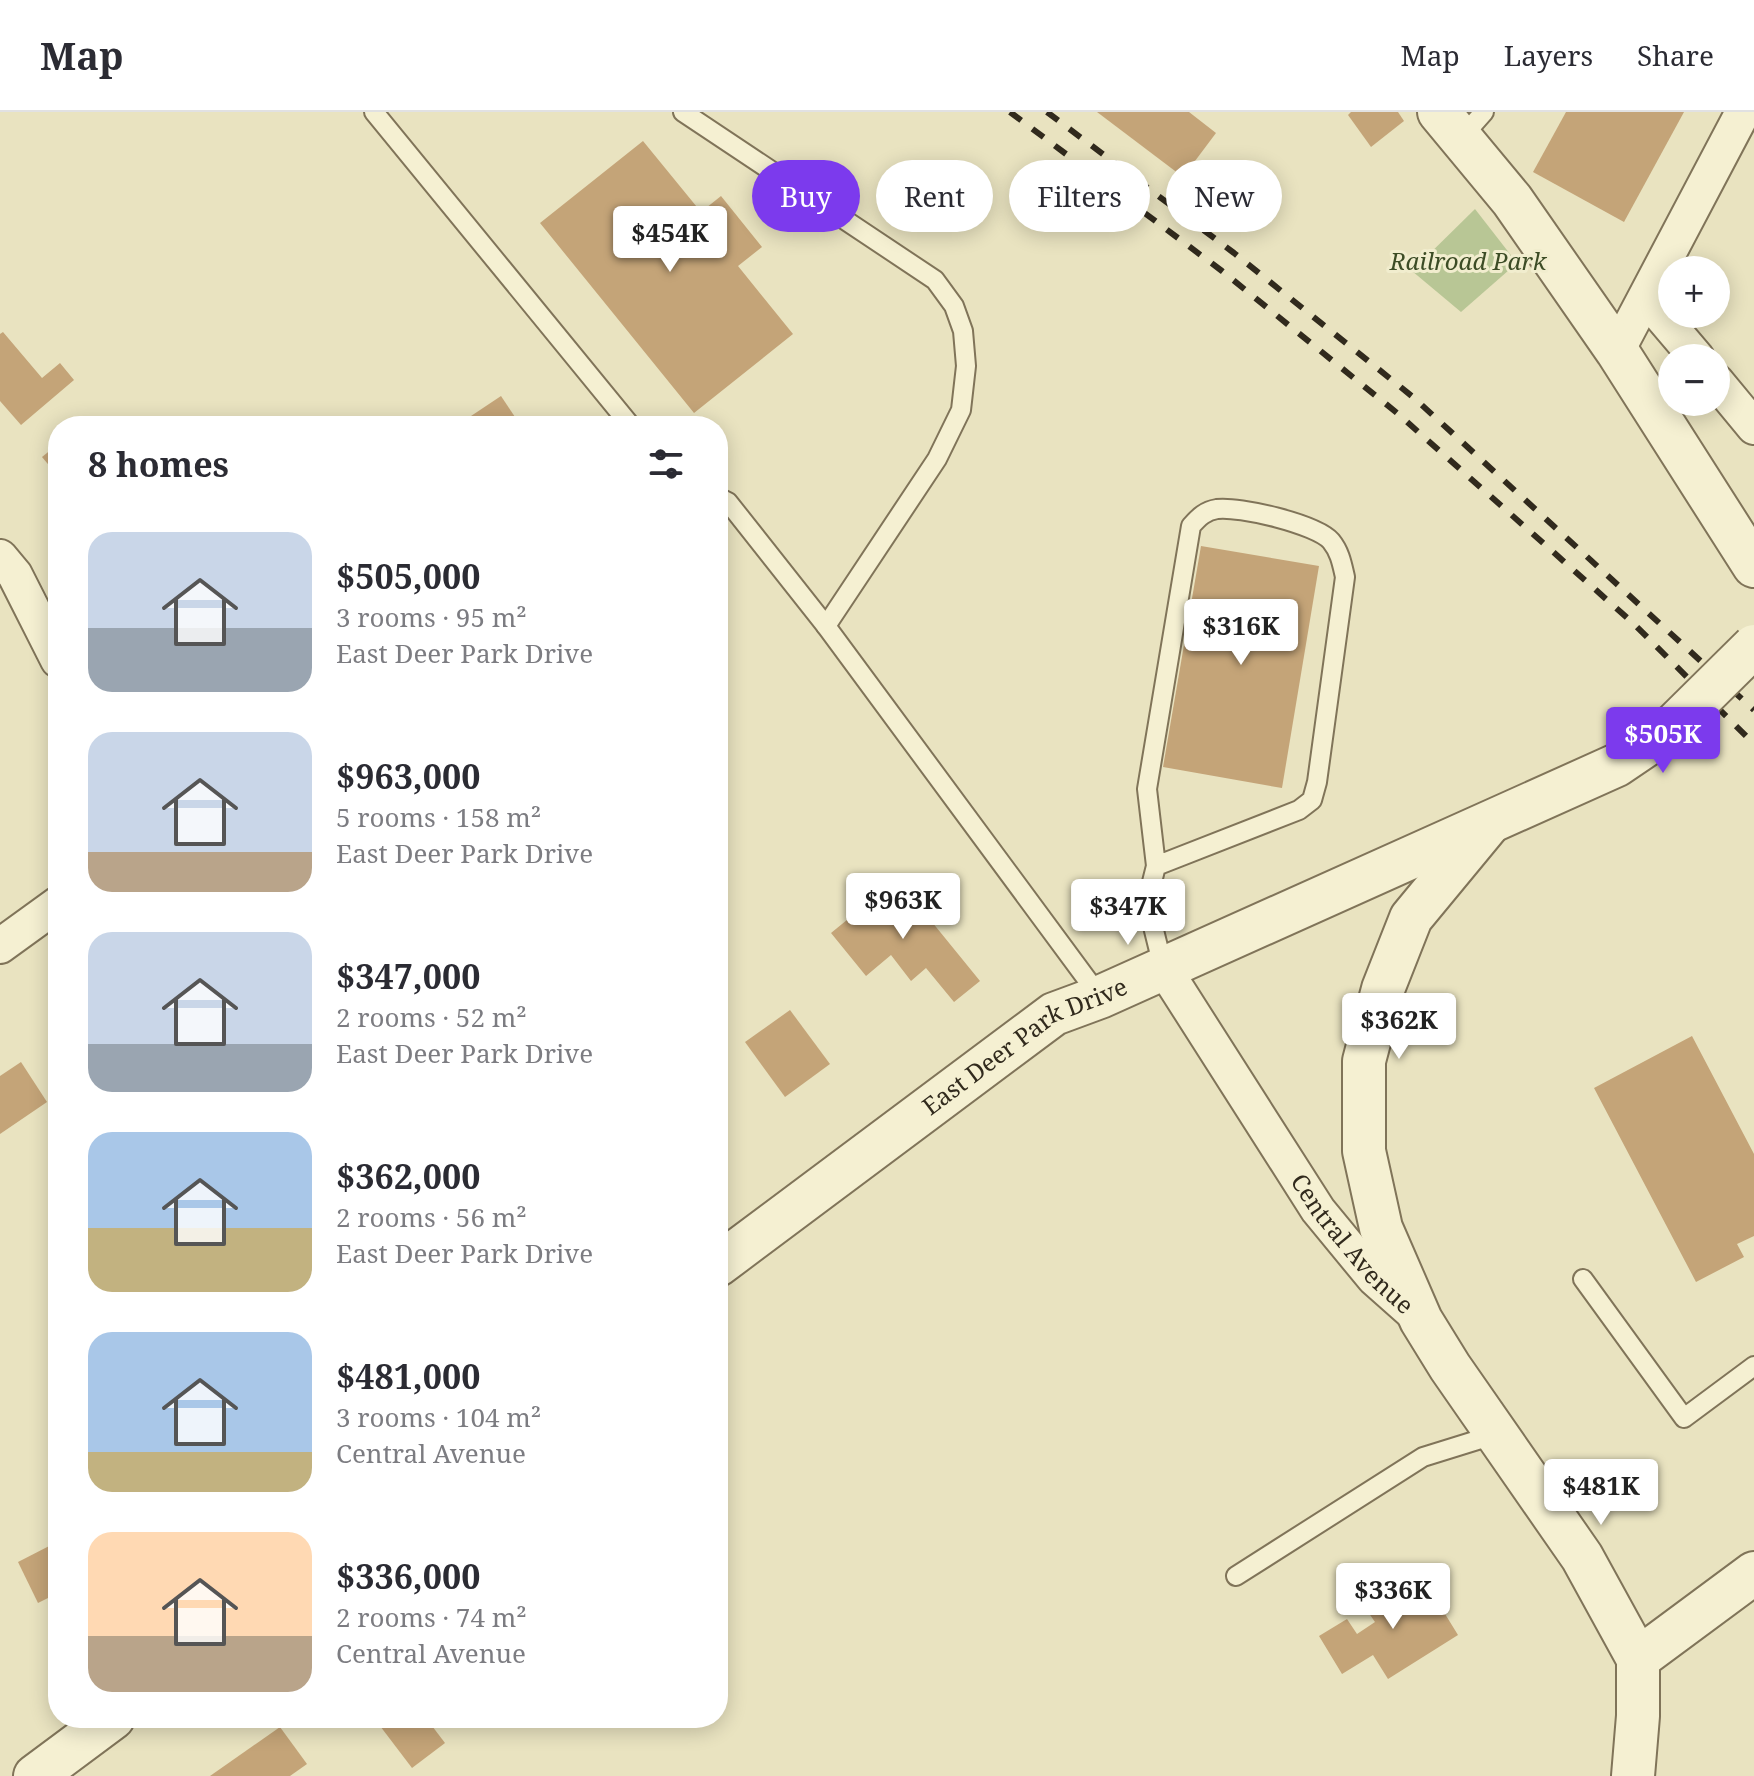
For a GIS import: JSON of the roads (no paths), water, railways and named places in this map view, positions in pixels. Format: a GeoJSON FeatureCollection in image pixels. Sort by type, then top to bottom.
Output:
{"type":"FeatureCollection","features":[{"type":"Feature","properties":{"kind":"street"},"geometry":{"type":"LineString","coordinates":[[1617,351],[1743,112]]}},
{"type":"Feature","properties":{"kind":"street"},"geometry":{"type":"LineString","coordinates":[[1461,121],[1617,351],[1754,566]]}},
{"type":"Feature","properties":{"kind":"street"},"geometry":{"type":"LineString","coordinates":[[1646,298],[1685,344]]}},
{"type":"Feature","properties":{"kind":"street"},"geometry":{"type":"LineString","coordinates":[[1730,398],[1754,427]]}},
{"type":"Feature","properties":{"kind":"street"},"geometry":{"type":"LineString","coordinates":[[0,557],[15,575],[48,640]]}},
{"type":"Feature","properties":{"kind":"street","name":"East Deer Park Drive"},"geometry":{"type":"LineString","coordinates":[[728,1258],[1054,1014],[1100,997],[1617,765],[1670,729],[1754,646]]}},
{"type":"Feature","properties":{"kind":"street","name":"East Deer Park Drive"},"geometry":{"type":"LineString","coordinates":[[1421,1320],[1381,1228],[1364,1151],[1364,1061],[1383,989],[1411,918],[1493,819]]}},
{"type":"Feature","properties":{"kind":"street"},"geometry":{"type":"LineString","coordinates":[[0,946],[48,911]]}},
{"type":"Feature","properties":{"kind":"street","name":"Central Avenue"},"geometry":{"type":"LineString","coordinates":[[1163,967],[1318,1210],[1374,1278],[1421,1320],[1582,1557],[1638,1659],[1638,1716],[1633,1776]]}},
{"type":"Feature","properties":{"kind":"street"},"geometry":{"type":"LineString","coordinates":[[1638,1659],[1754,1573]]}},
{"type":"Feature","properties":{"kind":"street"},"geometry":{"type":"LineString","coordinates":[[35,1776],[100,1728]]}},
{"type":"Feature","properties":{"kind":"lane"},"geometry":{"type":"LineString","coordinates":[[374,112],[623,416]]}},
{"type":"Feature","properties":{"kind":"lane"},"geometry":{"type":"LineString","coordinates":[[683,112],[935,280],[954,306],[963,331],[966,366],[961,410],[937,459],[826,626]]}},
{"type":"Feature","properties":{"kind":"lane"},"geometry":{"type":"LineString","coordinates":[[728,502],[826,626],[1100,997]]}},
{"type":"Feature","properties":{"kind":"lane"},"geometry":{"type":"LineString","coordinates":[[1156,866],[1299,810],[1312,800],[1345,577],[1341,557],[1330,540],[1316,529],[1293,520],[1220,508],[1204,513],[1191,526],[1147,789],[1156,866],[1147,902],[1163,967]]}},
{"type":"Feature","properties":{"kind":"lane"},"geometry":{"type":"LineString","coordinates":[[1583,1279],[1684,1418],[1754,1366]]}},
{"type":"Feature","properties":{"kind":"lane"},"geometry":{"type":"LineString","coordinates":[[1236,1576],[1423,1457],[1497,1434]]}},
{"type":"Feature","properties":{"kind":"railway"},"geometry":{"type":"LineString","coordinates":[[1010,112],[1222,271],[1397,413],[1633,623],[1754,744]]}},
{"type":"Feature","properties":{"kind":"railway"},"geometry":{"type":"LineString","coordinates":[[1047,112],[1234,253],[1413,397],[1754,710]]}},
{"type":"Feature","properties":{"kind":"park label","name":"Railroad Park"},"geometry":{"type":"Point","coordinates":[1468,262]}}]}
